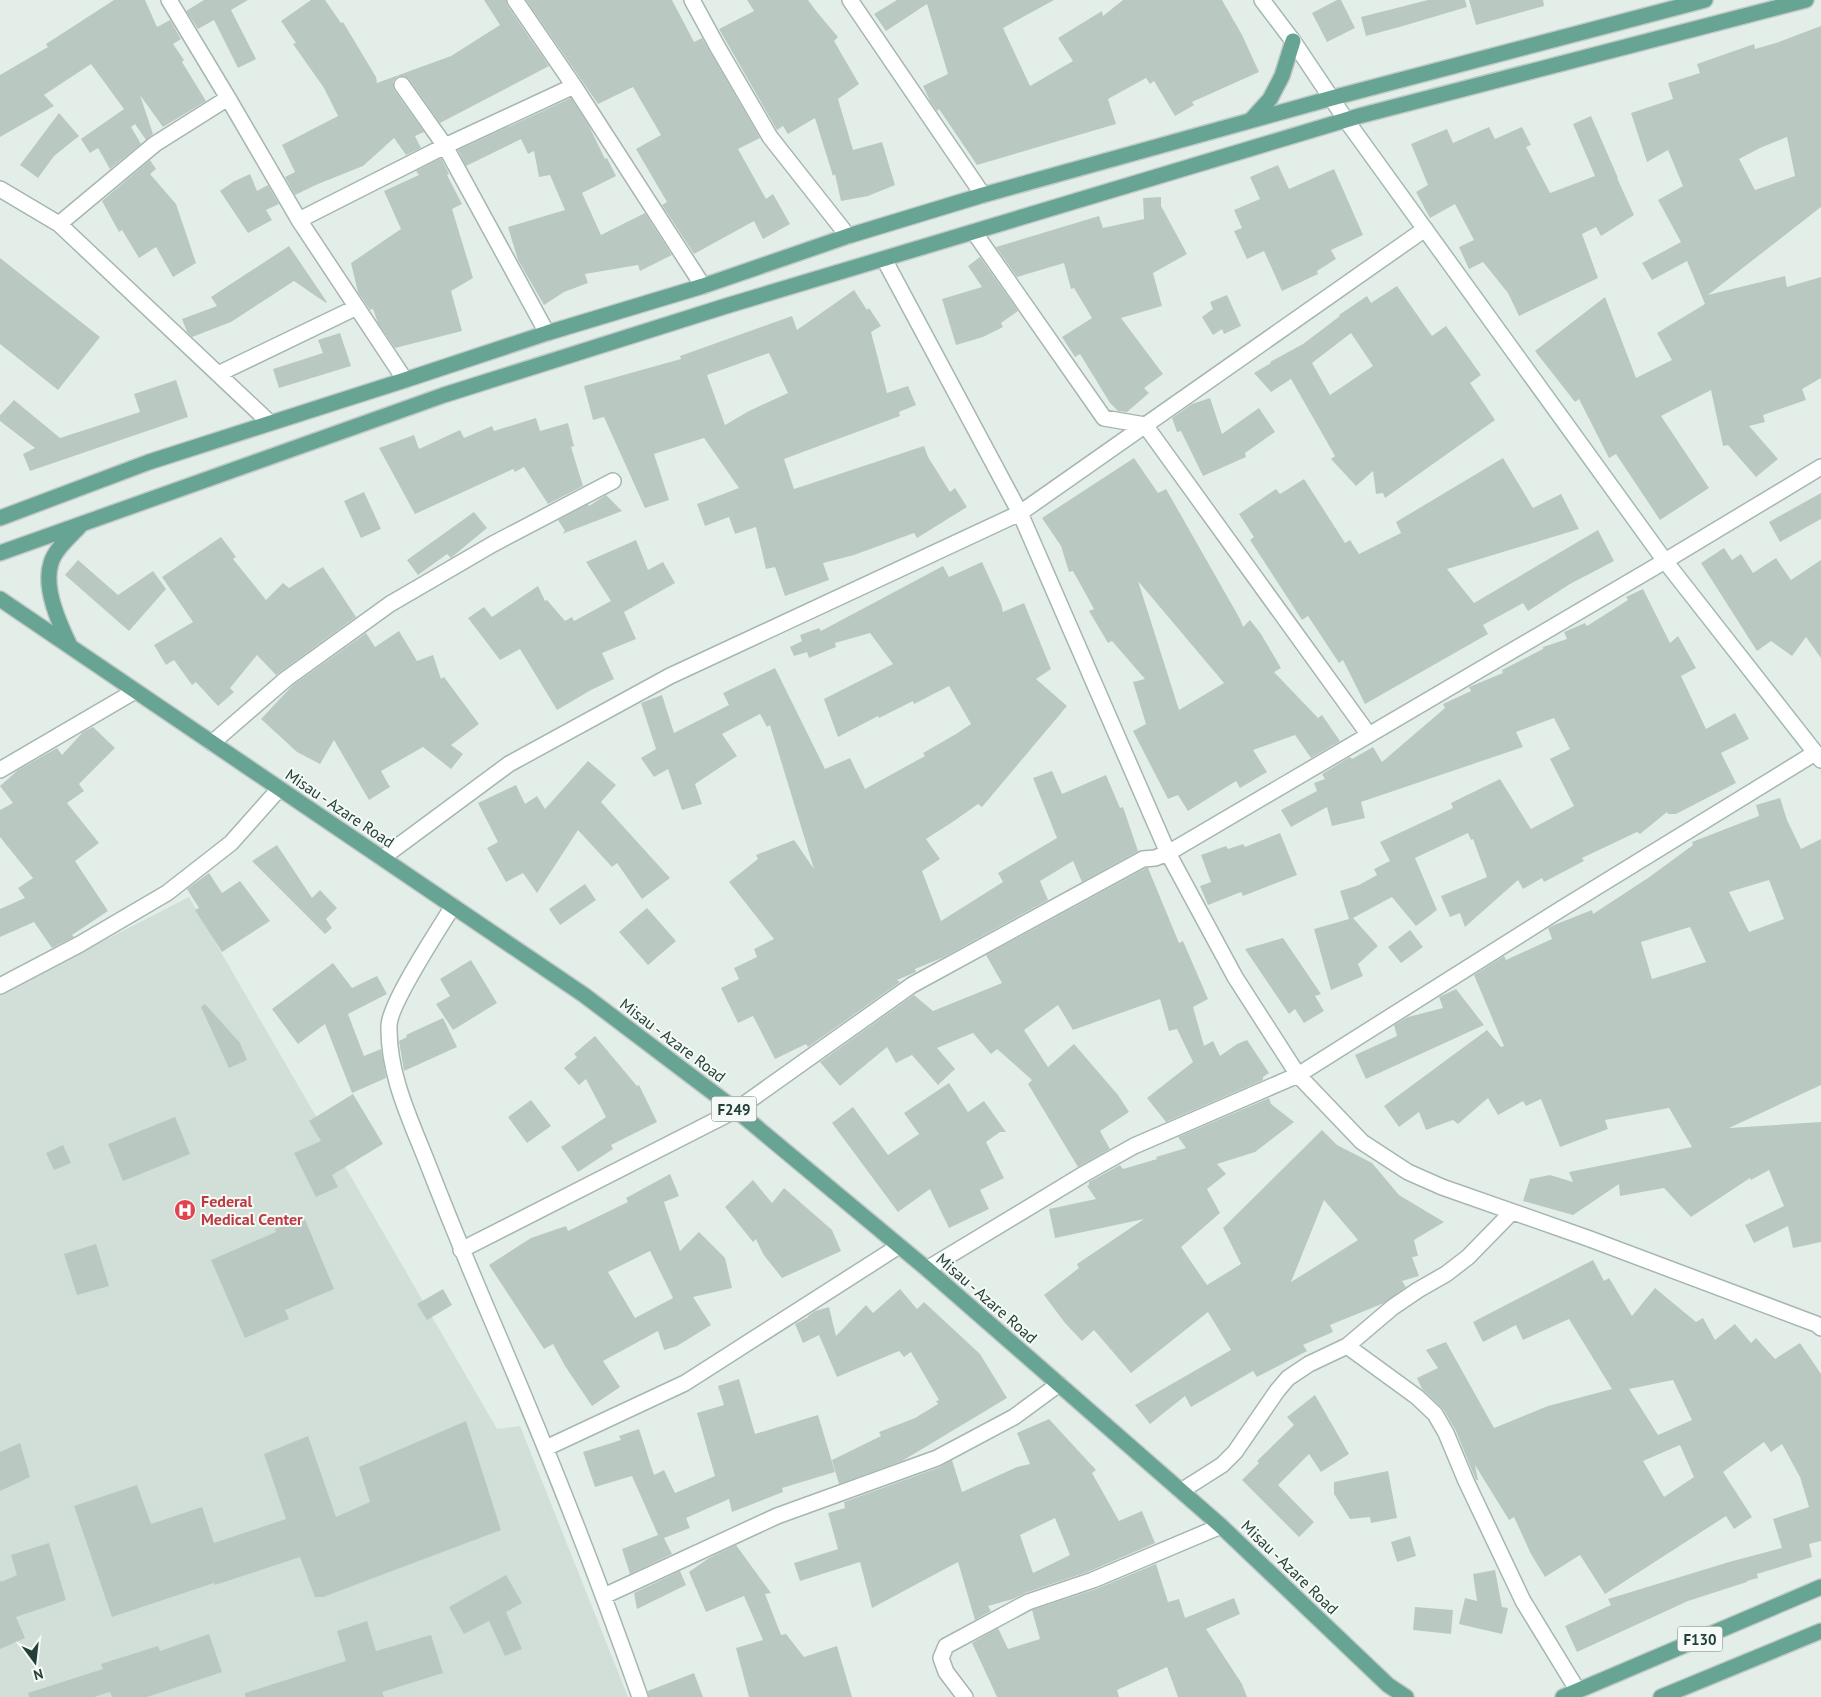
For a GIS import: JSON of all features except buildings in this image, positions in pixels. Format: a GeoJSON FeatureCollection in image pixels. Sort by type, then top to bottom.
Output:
{"type":"FeatureCollection","features":[{"type":"Feature","properties":{"kind":"main road"},"geometry":{"type":"LineString","coordinates":[[0,518],[148,462],[546,333],[703,286],[848,236],[984,195],[1251,120],[1705,0]]}},
{"type":"Feature","properties":{"kind":"main road"},"geometry":{"type":"LineString","coordinates":[[0,553],[444,395],[726,306],[1346,120],[1806,0]]}},
{"type":"Feature","properties":{"kind":"main road"},"geometry":{"type":"LineString","coordinates":[[1251,120],[1270,99],[1282,76],[1293,41]]}},
{"type":"Feature","properties":{"kind":"main road"},"geometry":{"type":"LineString","coordinates":[[71,647],[58,621],[48,579],[51,562],[62,546],[83,523]]}},
{"type":"Feature","properties":{"kind":"main road","name":"Misau - Azare Road"},"geometry":{"type":"LineString","coordinates":[[0,599],[584,995],[736,1110],[927,1269],[1059,1384],[1221,1526],[1390,1691],[1406,1697]]}},
{"type":"Feature","properties":{"kind":"main road","name":"F130"},"geometry":{"type":"LineString","coordinates":[[1563,1697],[1579,1694],[1821,1587]]}},
{"type":"Feature","properties":{"kind":"main road","name":"F130"},"geometry":{"type":"LineString","coordinates":[[1661,1697],[1821,1631]]}},
{"type":"Feature","properties":{"kind":"street"},"geometry":{"type":"LineString","coordinates":[[169,0],[299,220],[405,380]]}},
{"type":"Feature","properties":{"kind":"street"},"geometry":{"type":"LineString","coordinates":[[515,0],[574,86],[703,286]]}},
{"type":"Feature","properties":{"kind":"street"},"geometry":{"type":"LineString","coordinates":[[692,0],[770,137],[848,236]]}},
{"type":"Feature","properties":{"kind":"street"},"geometry":{"type":"LineString","coordinates":[[850,0],[984,195]]}},
{"type":"Feature","properties":{"kind":"street"},"geometry":{"type":"LineString","coordinates":[[927,1269],[1134,1146],[1298,1075],[1561,909],[1818,756],[1665,561],[1425,230],[1346,120],[1293,41],[1262,0]]}},
{"type":"Feature","properties":{"kind":"street"},"geometry":{"type":"LineString","coordinates":[[402,85],[445,146],[546,333]]}},
{"type":"Feature","properties":{"kind":"street"},"geometry":{"type":"LineString","coordinates":[[299,220],[445,146],[574,86]]}},
{"type":"Feature","properties":{"kind":"street"},"geometry":{"type":"LineString","coordinates":[[59,224],[156,144],[228,98]]}},
{"type":"Feature","properties":{"kind":"street"},"geometry":{"type":"LineString","coordinates":[[0,189],[59,224],[270,423]]}},
{"type":"Feature","properties":{"kind":"street"},"geometry":{"type":"LineString","coordinates":[[382,858],[509,764],[670,676],[1020,513],[1425,230]]}},
{"type":"Feature","properties":{"kind":"street"},"geometry":{"type":"LineString","coordinates":[[974,232],[1104,418],[1145,425],[1369,735]]}},
{"type":"Feature","properties":{"kind":"street"},"geometry":{"type":"LineString","coordinates":[[884,259],[1020,513],[1168,853],[1235,977],[1298,1075],[1362,1142],[1408,1172],[1442,1187],[1819,1324]]}},
{"type":"Feature","properties":{"kind":"street"},"geometry":{"type":"LineString","coordinates":[[218,374],[357,307]]}},
{"type":"Feature","properties":{"kind":"street"},"geometry":{"type":"LineString","coordinates":[[461,1250],[736,1110],[912,985],[1143,859],[1155,858],[1168,853],[1665,561],[1821,467]]}},
{"type":"Feature","properties":{"kind":"street"},"geometry":{"type":"LineString","coordinates":[[212,743],[286,679],[390,604],[492,544],[613,481]]}},
{"type":"Feature","properties":{"kind":"street"},"geometry":{"type":"LineString","coordinates":[[0,770],[135,691]]}},
{"type":"Feature","properties":{"kind":"street"},"geometry":{"type":"LineString","coordinates":[[0,986],[80,944],[167,893],[230,842],[279,789]]}},
{"type":"Feature","properties":{"kind":"street"},"geometry":{"type":"LineString","coordinates":[[453,906],[398,998],[388,1024],[391,1052],[400,1092],[461,1250],[546,1448],[604,1596],[640,1697]]}},
{"type":"Feature","properties":{"kind":"street"},"geometry":{"type":"LineString","coordinates":[[1181,1492],[1222,1466],[1235,1452],[1288,1378],[1309,1364],[1347,1346],[1393,1307],[1446,1274],[1468,1257],[1512,1212]]}},
{"type":"Feature","properties":{"kind":"street"},"geometry":{"type":"LineString","coordinates":[[546,1448],[685,1384],[899,1246]]}},
{"type":"Feature","properties":{"kind":"street"},"geometry":{"type":"LineString","coordinates":[[1347,1346],[1418,1397],[1435,1414],[1446,1433],[1466,1481],[1523,1601],[1579,1694]]}},
{"type":"Feature","properties":{"kind":"street"},"geometry":{"type":"LineString","coordinates":[[604,1596],[777,1516],[938,1458],[1014,1417],[1059,1384]]}},
{"type":"Feature","properties":{"kind":"street"},"geometry":{"type":"LineString","coordinates":[[965,1697],[946,1672],[940,1658],[946,1646],[1028,1602],[1093,1580],[1221,1526]]}},
{"type":"Feature","properties":{"kind":"shaded area","name":"Federal Medical Center"},"geometry":{"type":"Polygon","coordinates":[[[189,897],[497,1429],[520,1426],[628,1697],[0,1697],[0,994],[189,897]]]}},
{"type":"Feature","properties":{"kind":"place","name":"Federal Medical Center"},"geometry":{"type":"Point","coordinates":[185,1210]}}]}
